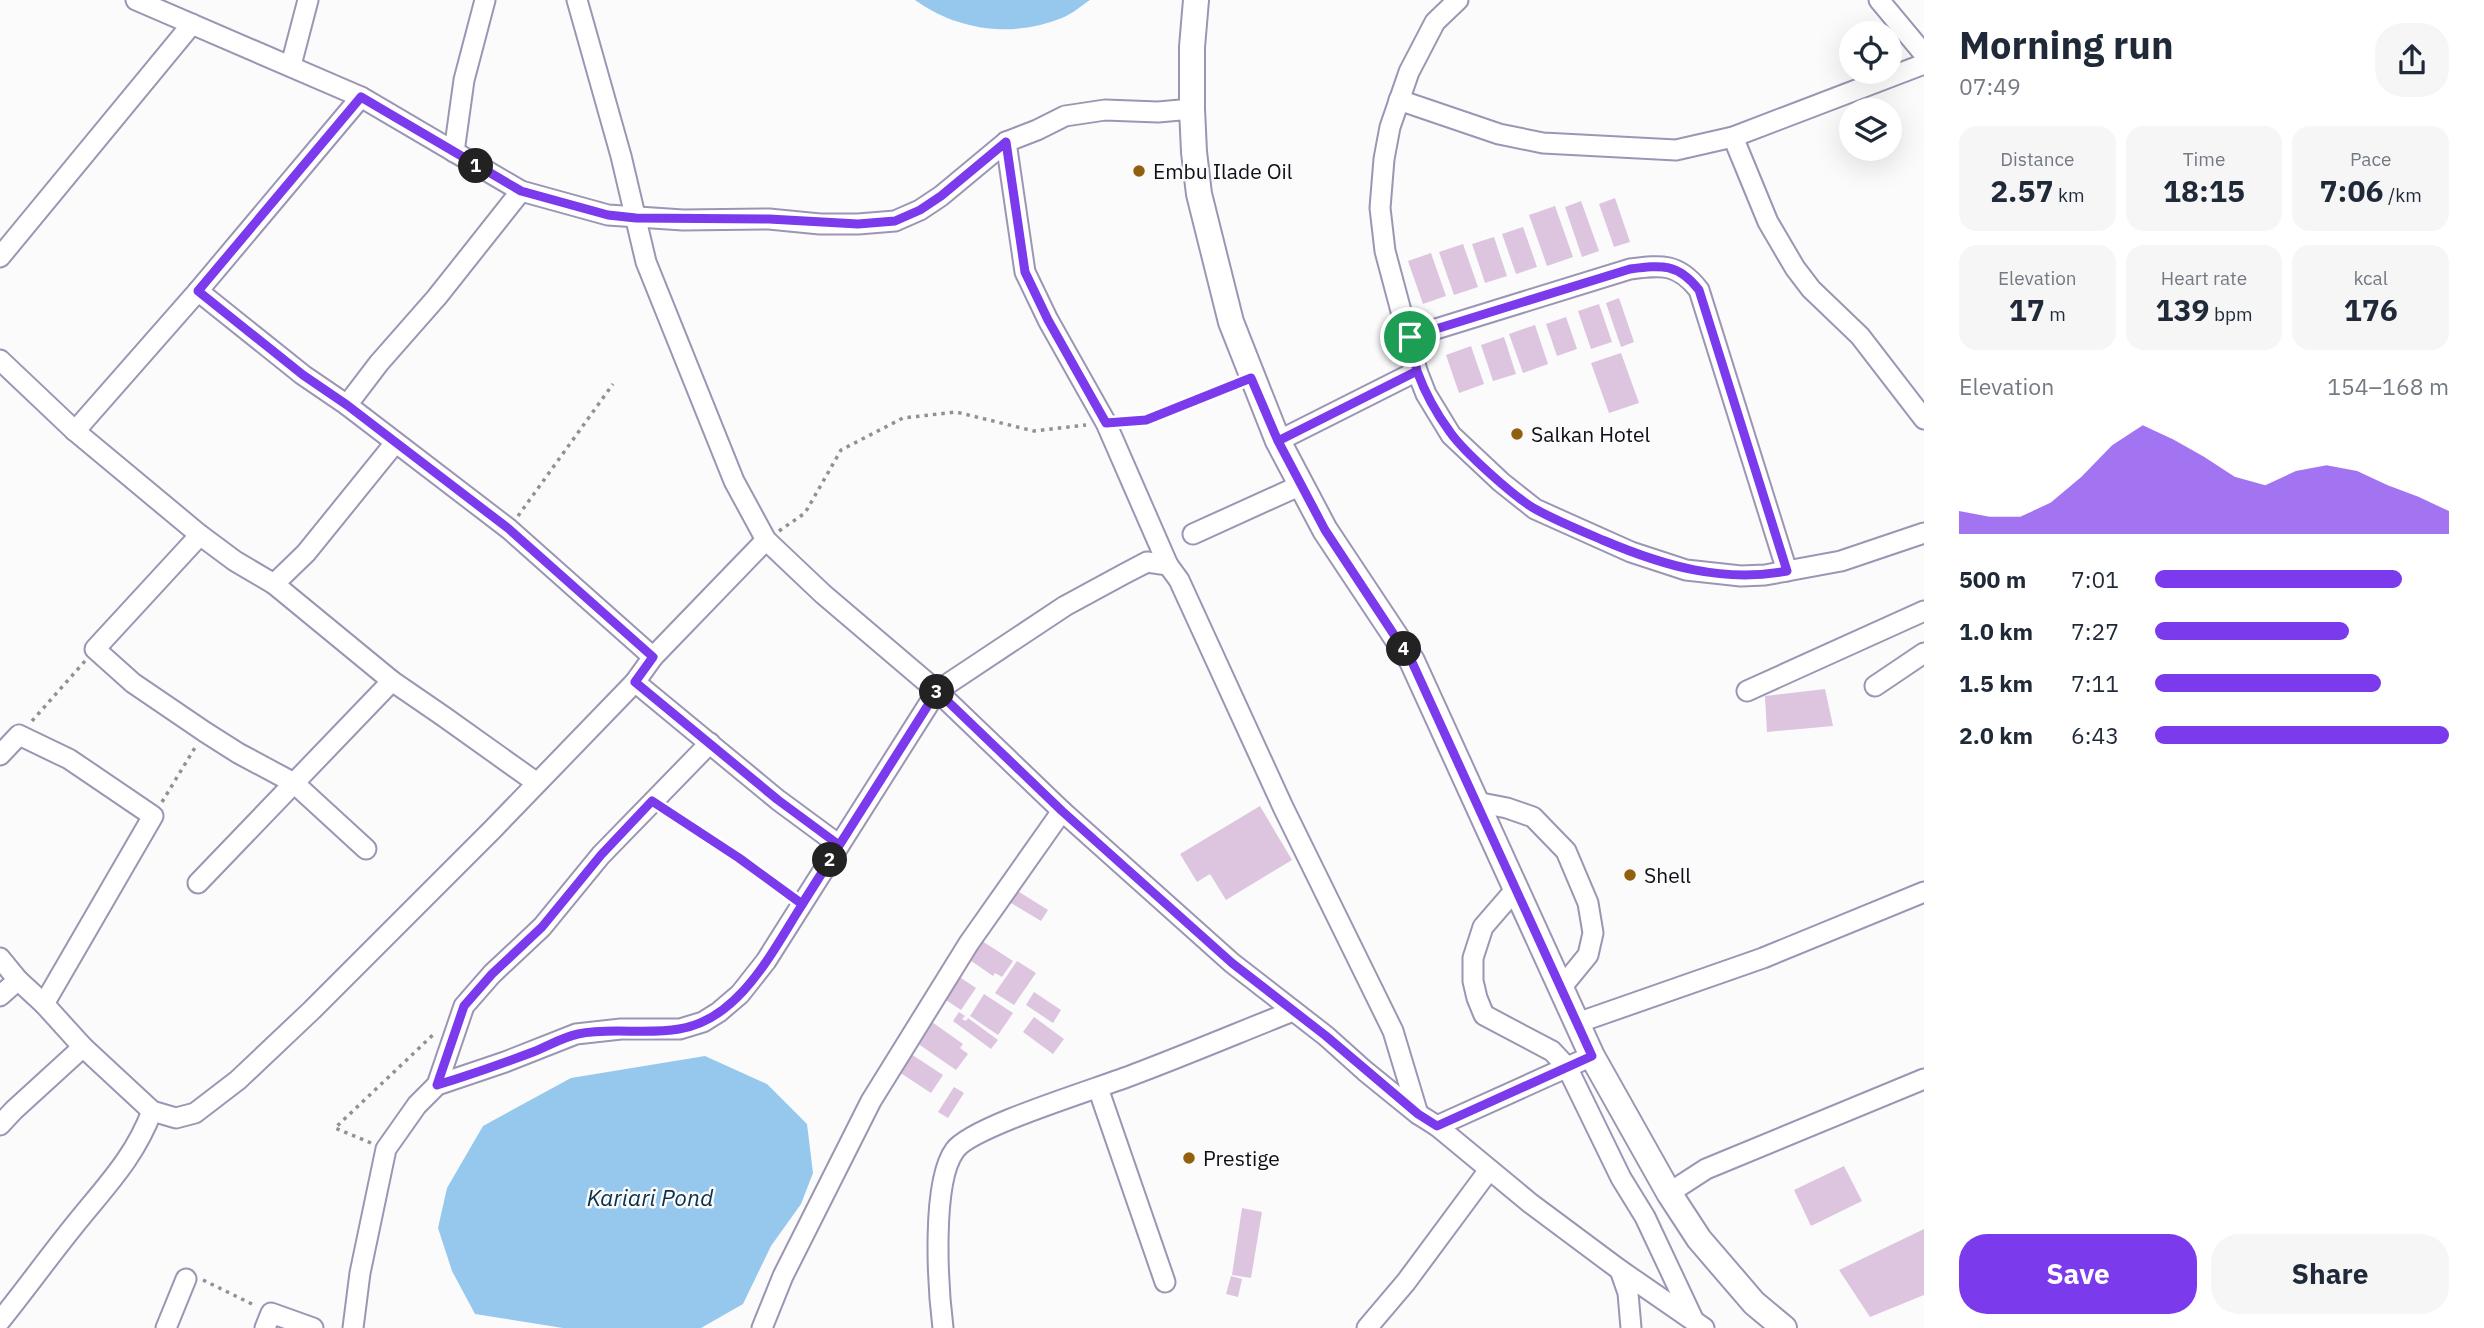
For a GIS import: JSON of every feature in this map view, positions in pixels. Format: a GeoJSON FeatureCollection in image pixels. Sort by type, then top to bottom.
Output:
{"type":"FeatureCollection","features":[{"type":"Feature","properties":{"kind":"main road"},"geometry":{"type":"LineString","coordinates":[[1196,0],[1192,47],[1194,152],[1208,236],[1231,321],[1251,378],[1278,441],[1325,530],[1412,662],[1592,1056],[1669,1193],[1699,1239],[1754,1303],[1784,1328]]}},
{"type":"Feature","properties":{"kind":"street"},"geometry":{"type":"LineString","coordinates":[[136,0],[361,97],[521,191],[608,215],[636,218],[769,219],[858,224],[895,221],[920,210],[941,196],[1006,142],[1065,116],[1105,110],[1158,112],[1192,109]]}},
{"type":"Feature","properties":{"kind":"street"},"geometry":{"type":"LineString","coordinates":[[291,65],[308,0]]}},
{"type":"Feature","properties":{"kind":"street"},"geometry":{"type":"LineString","coordinates":[[454,152],[464,80],[485,0]]}},
{"type":"Feature","properties":{"kind":"street"},"geometry":{"type":"LineString","coordinates":[[577,0],[646,262],[734,481],[766,540],[822,594],[937,691],[1062,811],[1232,963],[1530,1203],[1619,1270],[1699,1324]]}},
{"type":"Feature","properties":{"kind":"street"},"geometry":{"type":"LineString","coordinates":[[1458,0],[1435,22],[1409,72],[1390,127],[1380,208],[1385,251],[1417,371],[1426,394],[1451,435],[1501,482],[1535,509],[1631,552],[1686,570],[1741,576],[1765,575],[1841,561],[1924,533]]}},
{"type":"Feature","properties":{"kind":"street"},"geometry":{"type":"LineString","coordinates":[[1879,0],[1924,54]]}},
{"type":"Feature","properties":{"kind":"street"},"geometry":{"type":"LineString","coordinates":[[0,257],[192,24]]}},
{"type":"Feature","properties":{"kind":"street"},"geometry":{"type":"LineString","coordinates":[[1399,100],[1499,134],[1543,144],[1676,150],[1733,136],[1924,64]]}},
{"type":"Feature","properties":{"kind":"street"},"geometry":{"type":"LineString","coordinates":[[75,431],[198,291],[361,97]]}},
{"type":"Feature","properties":{"kind":"street"},"geometry":{"type":"LineString","coordinates":[[1733,136],[1768,222],[1795,268],[1811,289],[1860,335],[1924,419]]}},
{"type":"Feature","properties":{"kind":"street"},"geometry":{"type":"LineString","coordinates":[[1006,142],[1025,272],[1048,320],[1106,423],[1168,565],[1179,580],[1283,807],[1392,1031],[1418,1114]]}},
{"type":"Feature","properties":{"kind":"street"},"geometry":{"type":"LineString","coordinates":[[347,405],[521,191]]}},
{"type":"Feature","properties":{"kind":"street"},"geometry":{"type":"LineString","coordinates":[[1410,337],[1630,269],[1663,265],[1679,271],[1691,279],[1699,290],[1787,571]]}},
{"type":"Feature","properties":{"kind":"street"},"geometry":{"type":"LineString","coordinates":[[198,291],[303,375],[347,405],[509,529],[653,657]]}},
{"type":"Feature","properties":{"kind":"street"},"geometry":{"type":"LineString","coordinates":[[0,360],[75,431],[200,535],[235,561],[274,584],[392,681],[537,783]]}},
{"type":"Feature","properties":{"kind":"street"},"geometry":{"type":"LineString","coordinates":[[1278,441],[1417,371]]}},
{"type":"Feature","properties":{"kind":"street"},"geometry":{"type":"LineString","coordinates":[[274,584],[306,553],[395,443]]}},
{"type":"Feature","properties":{"kind":"street"},"geometry":{"type":"LineString","coordinates":[[1193,534],[1301,485]]}},
{"type":"Feature","properties":{"kind":"street"},"geometry":{"type":"LineString","coordinates":[[200,535],[95,649],[133,682],[205,732],[294,783],[366,849]]}},
{"type":"Feature","properties":{"kind":"street"},"geometry":{"type":"LineString","coordinates":[[0,958],[83,1047],[152,1111],[176,1118],[195,1112],[238,1080],[312,1010],[635,682],[653,657],[766,540]]}},
{"type":"Feature","properties":{"kind":"street"},"geometry":{"type":"LineString","coordinates":[[437,1085],[576,1034],[621,1029],[680,1029],[703,1022],[719,1012],[740,994],[766,961],[937,691],[1065,606],[1112,580],[1147,562],[1168,565]]}},
{"type":"Feature","properties":{"kind":"street"},"geometry":{"type":"LineString","coordinates":[[1747,691],[1924,611]]}},
{"type":"Feature","properties":{"kind":"street"},"geometry":{"type":"LineString","coordinates":[[1875,686],[1924,653]]}},
{"type":"Feature","properties":{"kind":"street"},"geometry":{"type":"LineString","coordinates":[[198,883],[392,681]]}},
{"type":"Feature","properties":{"kind":"street"},"geometry":{"type":"LineString","coordinates":[[635,682],[804,821],[839,845]]}},
{"type":"Feature","properties":{"kind":"street"},"geometry":{"type":"LineString","coordinates":[[0,754],[19,735],[69,759],[153,816],[44,1004]]}},
{"type":"Feature","properties":{"kind":"street"},"geometry":{"type":"LineString","coordinates":[[353,1328],[364,1254],[386,1149],[417,1105],[437,1085],[464,1006],[492,974],[542,927],[601,855],[710,743]]}},
{"type":"Feature","properties":{"kind":"street"},"geometry":{"type":"LineString","coordinates":[[1476,802],[1533,817],[1566,850],[1588,903],[1593,933],[1588,955],[1561,988]]}},
{"type":"Feature","properties":{"kind":"street"},"geometry":{"type":"LineString","coordinates":[[762,1328],[783,1276],[871,1101],[969,943],[1062,811]]}},
{"type":"Feature","properties":{"kind":"street"},"geometry":{"type":"LineString","coordinates":[[1515,890],[1483,927],[1473,958],[1477,998],[1484,1015],[1552,1051],[1567,1067],[1699,1324]]}},
{"type":"Feature","properties":{"kind":"street"},"geometry":{"type":"LineString","coordinates":[[1577,1023],[1763,958],[1924,892]]}},
{"type":"Feature","properties":{"kind":"street"},"geometry":{"type":"LineString","coordinates":[[0,996],[18,980]]}},
{"type":"Feature","properties":{"kind":"street"},"geometry":{"type":"LineString","coordinates":[[943,1328],[938,1266],[942,1184],[945,1167],[956,1148],[985,1130],[1293,1011]]}},
{"type":"Feature","properties":{"kind":"street"},"geometry":{"type":"LineString","coordinates":[[0,1125],[83,1047]]}},
{"type":"Feature","properties":{"kind":"street"},"geometry":{"type":"LineString","coordinates":[[1437,1126],[1592,1056]]}},
{"type":"Feature","properties":{"kind":"street"},"geometry":{"type":"LineString","coordinates":[[1669,1193],[1706,1169],[1924,1079]]}},
{"type":"Feature","properties":{"kind":"street"},"geometry":{"type":"LineString","coordinates":[[1098,1088],[1165,1282]]}},
{"type":"Feature","properties":{"kind":"street"},"geometry":{"type":"LineString","coordinates":[[0,1321],[112,1182],[142,1137],[152,1111]]}},
{"type":"Feature","properties":{"kind":"street"},"geometry":{"type":"LineString","coordinates":[[1367,1328],[1406,1282],[1489,1170]]}},
{"type":"Feature","properties":{"kind":"street"},"geometry":{"type":"LineString","coordinates":[[1619,1270],[1628,1293],[1631,1328]]}},
{"type":"Feature","properties":{"kind":"street"},"geometry":{"type":"LineString","coordinates":[[166,1328],[186,1279]]}},
{"type":"Feature","properties":{"kind":"street"},"geometry":{"type":"LineString","coordinates":[[268,1321],[313,1328]]}},
{"type":"Feature","properties":{"kind":"path"},"geometry":{"type":"LineString","coordinates":[[766,540],[805,513],[841,450],[904,418],[956,412],[1034,431],[1146,420],[1251,378]]}},
{"type":"Feature","properties":{"kind":"path"},"geometry":{"type":"LineString","coordinates":[[509,529],[613,384]]}},
{"type":"Feature","properties":{"kind":"path"},"geometry":{"type":"LineString","coordinates":[[19,735],[95,649]]}},
{"type":"Feature","properties":{"kind":"path"},"geometry":{"type":"LineString","coordinates":[[153,816],[205,732]]}},
{"type":"Feature","properties":{"kind":"path"},"geometry":{"type":"LineString","coordinates":[[652,801],[739,858],[802,904]]}},
{"type":"Feature","properties":{"kind":"path"},"geometry":{"type":"LineString","coordinates":[[386,1149],[335,1128],[464,1006]]}},
{"type":"Feature","properties":{"kind":"path"},"geometry":{"type":"LineString","coordinates":[[186,1279],[193,1276],[202,1280],[268,1321]]}},
{"type":"Feature","properties":{"kind":"water"},"geometry":{"type":"Polygon","coordinates":[[[915,0],[1090,0],[1062,18],[1024,28],[1005,29],[967,25],[949,19],[915,0]]]}},
{"type":"Feature","properties":{"kind":"water","name":"Kariari Pond"},"geometry":{"type":"Polygon","coordinates":[[[705,1056],[767,1084],[807,1124],[813,1173],[801,1204],[771,1246],[743,1304],[701,1328],[563,1328],[475,1314],[452,1271],[438,1228],[447,1188],[483,1126],[571,1078],[705,1056]]]}},
{"type":"Feature","properties":{"kind":"building"},"geometry":{"type":"Polygon","coordinates":[[[1615,198],[1630,242],[1614,247],[1599,204],[1615,198]]]}},
{"type":"Feature","properties":{"kind":"building"},"geometry":{"type":"Polygon","coordinates":[[[1581,201],[1599,251],[1582,257],[1565,207],[1581,201]]]}},
{"type":"Feature","properties":{"kind":"building"},"geometry":{"type":"Polygon","coordinates":[[[1555,206],[1573,257],[1547,266],[1529,215],[1555,206]]]}},
{"type":"Feature","properties":{"kind":"building"},"geometry":{"type":"Polygon","coordinates":[[[1523,227],[1537,267],[1516,274],[1502,234],[1523,227]]]}},
{"type":"Feature","properties":{"kind":"building"},"geometry":{"type":"Polygon","coordinates":[[[1494,237],[1507,276],[1485,283],[1472,244],[1494,237]]]}},
{"type":"Feature","properties":{"kind":"building"},"geometry":{"type":"Polygon","coordinates":[[[1463,244],[1478,287],[1454,295],[1439,252],[1463,244]]]}},
{"type":"Feature","properties":{"kind":"building"},"geometry":{"type":"Polygon","coordinates":[[[1431,253],[1446,296],[1423,304],[1408,261],[1431,253]]]}},
{"type":"Feature","properties":{"kind":"building"},"geometry":{"type":"Polygon","coordinates":[[[1619,298],[1634,342],[1621,347],[1606,303],[1619,298]]]}},
{"type":"Feature","properties":{"kind":"building"},"geometry":{"type":"Polygon","coordinates":[[[1599,304],[1612,342],[1591,349],[1578,311],[1599,304]]]}},
{"type":"Feature","properties":{"kind":"building"},"geometry":{"type":"Polygon","coordinates":[[[1566,317],[1577,349],[1557,356],[1546,324],[1566,317]]]}},
{"type":"Feature","properties":{"kind":"building"},"geometry":{"type":"Polygon","coordinates":[[[1535,325],[1548,364],[1523,373],[1509,334],[1535,325]]]}},
{"type":"Feature","properties":{"kind":"building"},"geometry":{"type":"Polygon","coordinates":[[[1504,337],[1516,374],[1493,381],[1481,345],[1504,337]]]}},
{"type":"Feature","properties":{"kind":"building"},"geometry":{"type":"Polygon","coordinates":[[[1471,346],[1484,384],[1459,393],[1446,355],[1471,346]]]}},
{"type":"Feature","properties":{"kind":"building"},"geometry":{"type":"Polygon","coordinates":[[[1621,353],[1639,403],[1609,413],[1591,363],[1621,353]]]}},
{"type":"Feature","properties":{"kind":"building"},"geometry":{"type":"Polygon","coordinates":[[[1825,689],[1833,726],[1767,732],[1765,696],[1825,689]]]}},
{"type":"Feature","properties":{"kind":"building"},"geometry":{"type":"Polygon","coordinates":[[[1260,806],[1292,860],[1226,900],[1210,874],[1197,882],[1180,854],[1260,806]]]}},
{"type":"Feature","properties":{"kind":"building"},"geometry":{"type":"Polygon","coordinates":[[[1013,888],[1048,910],[1041,921],[1006,900],[1013,888]]]}},
{"type":"Feature","properties":{"kind":"building"},"geometry":{"type":"Polygon","coordinates":[[[979,939],[1013,961],[1002,977],[995,973],[993,976],[967,958],[979,939]]]}},
{"type":"Feature","properties":{"kind":"building"},"geometry":{"type":"Polygon","coordinates":[[[1017,961],[1036,973],[1014,1005],[995,993],[1017,961]]]}},
{"type":"Feature","properties":{"kind":"building"},"geometry":{"type":"Polygon","coordinates":[[[958,976],[976,988],[961,1010],[943,998],[958,976]]]}},
{"type":"Feature","properties":{"kind":"building"},"geometry":{"type":"Polygon","coordinates":[[[1034,992],[1061,1010],[1053,1023],[1026,1005],[1034,992]]]}},
{"type":"Feature","properties":{"kind":"building"},"geometry":{"type":"Polygon","coordinates":[[[984,994],[1013,1013],[998,1035],[970,1016],[984,994]]]}},
{"type":"Feature","properties":{"kind":"building"},"geometry":{"type":"Polygon","coordinates":[[[959,1012],[965,1016],[962,1019],[966,1021],[968,1018],[998,1040],[991,1049],[953,1021],[959,1012]]]}},
{"type":"Feature","properties":{"kind":"building"},"geometry":{"type":"Polygon","coordinates":[[[1034,1017],[1064,1039],[1053,1054],[1023,1032],[1034,1017]]]}},
{"type":"Feature","properties":{"kind":"building"},"geometry":{"type":"Polygon","coordinates":[[[932,1022],[963,1044],[960,1048],[968,1054],[956,1070],[917,1043],[932,1022]]]}},
{"type":"Feature","properties":{"kind":"building"},"geometry":{"type":"Polygon","coordinates":[[[911,1054],[943,1075],[931,1093],[899,1072],[911,1054]]]}},
{"type":"Feature","properties":{"kind":"building"},"geometry":{"type":"Polygon","coordinates":[[[954,1087],[964,1093],[948,1118],[938,1112],[954,1087]]]}},
{"type":"Feature","properties":{"kind":"building"},"geometry":{"type":"Polygon","coordinates":[[[1844,1166],[1862,1201],[1811,1226],[1794,1190],[1844,1166]]]}},
{"type":"Feature","properties":{"kind":"building"},"geometry":{"type":"Polygon","coordinates":[[[1242,1208],[1262,1212],[1251,1278],[1232,1275],[1242,1208]]]}},
{"type":"Feature","properties":{"kind":"building"},"geometry":{"type":"Polygon","coordinates":[[[1924,1229],[1924,1295],[1870,1317],[1839,1270],[1924,1229]]]}},
{"type":"Feature","properties":{"kind":"building"},"geometry":{"type":"Polygon","coordinates":[[[1231,1276],[1242,1279],[1238,1297],[1226,1294],[1231,1276]]]}},
{"type":"Feature","properties":{"kind":"place","name":"Embu Ilade Oil"},"geometry":{"type":"Point","coordinates":[1139,171]}},
{"type":"Feature","properties":{"kind":"place","name":"Salkan Hotel"},"geometry":{"type":"Point","coordinates":[1517,434]}},
{"type":"Feature","properties":{"kind":"place","name":"Shell"},"geometry":{"type":"Point","coordinates":[1630,875]}},
{"type":"Feature","properties":{"kind":"place","name":"Prestige"},"geometry":{"type":"Point","coordinates":[1189,1158]}},
{"type":"Feature","properties":{"kind":"route"},"geometry":{"type":"LineString","coordinates":[[1410,337],[1417,371],[1278,441],[1251,378],[1146,420],[1106,423],[1048,320],[1025,272],[1006,142],[941,196],[920,210],[895,221],[820,224],[769,219],[636,218],[608,215],[521,191],[361,97],[198,291],[303,375],[347,405],[509,529],[653,657],[635,682],[804,821],[839,845],[825,869],[766,961],[740,994],[703,1022],[680,1029],[621,1029],[576,1034],[437,1085],[464,1006],[492,974],[542,927],[601,855],[652,801],[739,858],[802,904],[825,869],[854,819],[937,691],[1030,782],[1232,963],[1326,1036],[1418,1114],[1437,1126],[1592,1056],[1412,662],[1325,530],[1278,441],[1348,406],[1417,371],[1426,394],[1451,435],[1501,482],[1535,509],[1631,552],[1686,570],[1741,576],[1787,571],[1699,290],[1691,279],[1679,271],[1663,265],[1630,269],[1410,337]]}}]}
